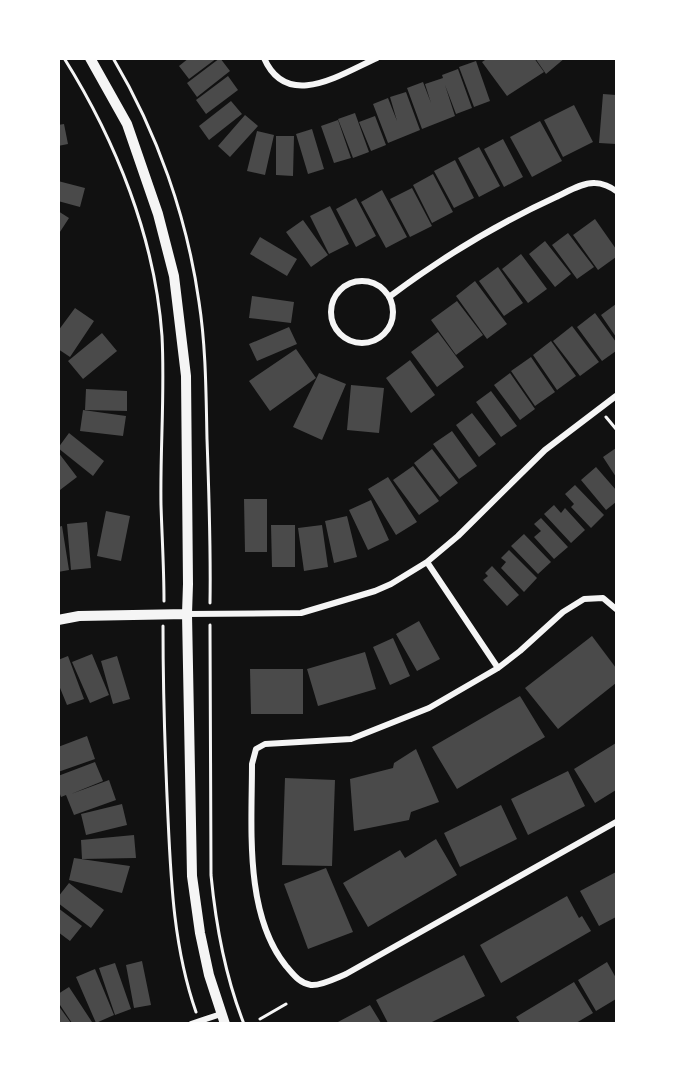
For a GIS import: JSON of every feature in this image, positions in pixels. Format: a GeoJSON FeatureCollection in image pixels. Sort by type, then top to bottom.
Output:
{"type":"FeatureCollection","features":[{"type":"Feature","properties":{"kind":"street"},"geometry":{"type":"LineString","coordinates":[[90,58],[127,124],[158,214],[174,276],[186,376],[187,614],[192,876],[200,933],[223,1019],[191,1023]]}},
{"type":"Feature","properties":{"kind":"street"},"geometry":{"type":"LineString","coordinates":[[264,58],[269,69],[283,82],[295,86],[313,86],[378,58]]}},
{"type":"Feature","properties":{"kind":"street"},"geometry":{"type":"LineString","coordinates":[[389,297],[503,222],[534,207],[594,182],[616,191]]}},
{"type":"Feature","properties":{"kind":"street"},"geometry":{"type":"LineString","coordinates":[[353,282],[373,283],[382,288],[389,297],[393,316],[384,335],[365,343],[354,343],[337,332],[330,312],[337,293],[344,286],[353,282]]}},
{"type":"Feature","properties":{"kind":"street"},"geometry":{"type":"LineString","coordinates":[[58,620],[79,615],[301,613],[375,591],[427,562],[458,536],[545,450],[616,396]]}},
{"type":"Feature","properties":{"kind":"street"},"geometry":{"type":"LineString","coordinates":[[427,562],[498,668]]}},
{"type":"Feature","properties":{"kind":"street"},"geometry":{"type":"LineString","coordinates":[[616,609],[603,598],[584,599],[563,612],[498,668],[429,708],[351,739],[265,744],[256,749],[252,764],[255,892],[266,931],[283,962],[299,981],[313,986],[346,974],[616,822]]}},
{"type":"Feature","properties":{"kind":"path"},"geometry":{"type":"LineString","coordinates":[[64,58],[85,92],[123,174],[141,230],[158,302],[162,335],[164,409],[161,507],[164,584]]}},
{"type":"Feature","properties":{"kind":"path"},"geometry":{"type":"LineString","coordinates":[[600,408],[616,429]]}},
{"type":"Feature","properties":{"kind":"path"},"geometry":{"type":"LineString","coordinates":[[163,641],[171,894],[181,958],[194,1009]]}},
{"type":"Feature","properties":{"kind":"path"},"geometry":{"type":"LineString","coordinates":[[210,642],[212,885],[221,951],[232,992],[244,1023]]}},
{"type":"Feature","properties":{"kind":"path"},"geometry":{"type":"LineString","coordinates":[[260,1018],[286,1004]]}},
{"type":"Feature","properties":{"kind":"building"},"geometry":{"type":"Polygon","coordinates":[[[189,58],[217,58],[189,79],[179,66],[189,58]]]}},
{"type":"Feature","properties":{"kind":"building"},"geometry":{"type":"Polygon","coordinates":[[[220,58],[230,71],[197,97],[187,83],[220,58]]]}},
{"type":"Feature","properties":{"kind":"building"},"geometry":{"type":"Polygon","coordinates":[[[488,58],[534,58],[544,72],[507,96],[482,62],[488,58]]]}},
{"type":"Feature","properties":{"kind":"building"},"geometry":{"type":"Polygon","coordinates":[[[535,58],[565,58],[546,74],[535,58]]]}},
{"type":"Feature","properties":{"kind":"building"},"geometry":{"type":"Polygon","coordinates":[[[476,61],[490,101],[474,107],[459,67],[476,61]]]}},
{"type":"Feature","properties":{"kind":"building"},"geometry":{"type":"Polygon","coordinates":[[[458,69],[472,108],[456,114],[445,85],[455,116],[422,129],[407,88],[423,82],[431,103],[425,84],[443,78],[442,75],[458,69]]]}},
{"type":"Feature","properties":{"kind":"building"},"geometry":{"type":"Polygon","coordinates":[[[228,76],[238,90],[206,114],[196,100],[228,76]]]}},
{"type":"Feature","properties":{"kind":"building"},"geometry":{"type":"Polygon","coordinates":[[[406,92],[420,130],[388,143],[373,104],[388,98],[397,121],[390,97],[406,92]]]}},
{"type":"Feature","properties":{"kind":"building"},"geometry":{"type":"Polygon","coordinates":[[[603,94],[616,95],[616,144],[599,143],[603,94]]]}},
{"type":"Feature","properties":{"kind":"building"},"geometry":{"type":"Polygon","coordinates":[[[231,101],[242,114],[209,140],[199,126],[231,101]]]}},
{"type":"Feature","properties":{"kind":"building"},"geometry":{"type":"Polygon","coordinates":[[[574,105],[593,142],[563,157],[544,120],[574,105]]]}},
{"type":"Feature","properties":{"kind":"building"},"geometry":{"type":"Polygon","coordinates":[[[355,113],[369,152],[353,158],[338,119],[355,113]]]}},
{"type":"Feature","properties":{"kind":"building"},"geometry":{"type":"Polygon","coordinates":[[[245,115],[258,126],[230,157],[218,146],[245,115]]]}},
{"type":"Feature","properties":{"kind":"building"},"geometry":{"type":"Polygon","coordinates":[[[375,116],[386,145],[371,151],[359,122],[375,116]]]}},
{"type":"Feature","properties":{"kind":"building"},"geometry":{"type":"Polygon","coordinates":[[[338,120],[351,158],[334,163],[321,126],[338,120]]]}},
{"type":"Feature","properties":{"kind":"building"},"geometry":{"type":"Polygon","coordinates":[[[540,121],[562,161],[532,177],[510,137],[540,121]]]}},
{"type":"Feature","properties":{"kind":"building"},"geometry":{"type":"Polygon","coordinates":[[[64,124],[68,144],[58,146],[58,125],[64,124]]]}},
{"type":"Feature","properties":{"kind":"building"},"geometry":{"type":"Polygon","coordinates":[[[312,129],[324,169],[308,174],[296,134],[312,129]]]}},
{"type":"Feature","properties":{"kind":"building"},"geometry":{"type":"Polygon","coordinates":[[[257,131],[274,135],[265,175],[247,171],[257,131]]]}},
{"type":"Feature","properties":{"kind":"building"},"geometry":{"type":"Polygon","coordinates":[[[276,136],[294,136],[293,176],[276,175],[276,136]]]}},
{"type":"Feature","properties":{"kind":"building"},"geometry":{"type":"Polygon","coordinates":[[[503,139],[523,177],[504,187],[484,149],[503,139]]]}},
{"type":"Feature","properties":{"kind":"building"},"geometry":{"type":"Polygon","coordinates":[[[479,147],[500,186],[479,197],[458,158],[479,147]]]}},
{"type":"Feature","properties":{"kind":"building"},"geometry":{"type":"Polygon","coordinates":[[[455,160],[474,198],[454,208],[434,171],[455,160]]]}},
{"type":"Feature","properties":{"kind":"building"},"geometry":{"type":"Polygon","coordinates":[[[433,174],[453,212],[432,223],[413,185],[433,174]]]}},
{"type":"Feature","properties":{"kind":"building"},"geometry":{"type":"Polygon","coordinates":[[[58,181],[85,188],[80,207],[58,201],[58,181]]]}},
{"type":"Feature","properties":{"kind":"building"},"geometry":{"type":"Polygon","coordinates":[[[412,188],[432,226],[410,237],[390,199],[412,188]]]}},
{"type":"Feature","properties":{"kind":"building"},"geometry":{"type":"Polygon","coordinates":[[[382,190],[407,237],[386,248],[361,202],[382,190]]]}},
{"type":"Feature","properties":{"kind":"building"},"geometry":{"type":"Polygon","coordinates":[[[356,198],[376,236],[356,247],[336,209],[356,198]]]}},
{"type":"Feature","properties":{"kind":"building"},"geometry":{"type":"Polygon","coordinates":[[[330,206],[349,244],[329,254],[310,216],[330,206]]]}},
{"type":"Feature","properties":{"kind":"building"},"geometry":{"type":"Polygon","coordinates":[[[58,211],[69,218],[58,235],[58,211]]]}},
{"type":"Feature","properties":{"kind":"building"},"geometry":{"type":"Polygon","coordinates":[[[595,219],[616,249],[616,257],[598,270],[573,235],[595,219]]]}},
{"type":"Feature","properties":{"kind":"building"},"geometry":{"type":"Polygon","coordinates":[[[303,220],[328,255],[311,267],[286,232],[303,220]]]}},
{"type":"Feature","properties":{"kind":"building"},"geometry":{"type":"Polygon","coordinates":[[[568,233],[594,267],[577,279],[552,245],[568,233]]]}},
{"type":"Feature","properties":{"kind":"building"},"geometry":{"type":"Polygon","coordinates":[[[260,237],[297,259],[287,276],[250,254],[260,237]]]}},
{"type":"Feature","properties":{"kind":"building"},"geometry":{"type":"Polygon","coordinates":[[[545,241],[571,274],[555,287],[529,254],[545,241]]]}},
{"type":"Feature","properties":{"kind":"building"},"geometry":{"type":"Polygon","coordinates":[[[521,254],[547,289],[528,303],[502,269],[521,254]]]}},
{"type":"Feature","properties":{"kind":"building"},"geometry":{"type":"Polygon","coordinates":[[[498,267],[523,303],[504,316],[479,281],[498,267]]]}},
{"type":"Feature","properties":{"kind":"building"},"geometry":{"type":"Polygon","coordinates":[[[475,281],[507,324],[487,339],[456,296],[475,281]]]}},
{"type":"Feature","properties":{"kind":"building"},"geometry":{"type":"Polygon","coordinates":[[[252,296],[294,302],[291,323],[249,318],[252,296]]]}},
{"type":"Feature","properties":{"kind":"building"},"geometry":{"type":"Polygon","coordinates":[[[457,301],[483,335],[456,355],[431,320],[457,301]]]}},
{"type":"Feature","properties":{"kind":"building"},"geometry":{"type":"Polygon","coordinates":[[[616,304],[616,337],[601,315],[616,304]]]}},
{"type":"Feature","properties":{"kind":"building"},"geometry":{"type":"Polygon","coordinates":[[[75,308],[94,321],[70,357],[58,349],[58,331],[75,308]]]}},
{"type":"Feature","properties":{"kind":"building"},"geometry":{"type":"Polygon","coordinates":[[[595,313],[616,342],[616,351],[602,361],[577,327],[595,313]]]}},
{"type":"Feature","properties":{"kind":"building"},"geometry":{"type":"Polygon","coordinates":[[[572,326],[599,362],[580,376],[553,341],[572,326]]]}},
{"type":"Feature","properties":{"kind":"building"},"geometry":{"type":"Polygon","coordinates":[[[289,327],[297,344],[257,361],[249,344],[289,327]]]}},
{"type":"Feature","properties":{"kind":"building"},"geometry":{"type":"Polygon","coordinates":[[[438,332],[464,367],[437,387],[411,352],[438,332]]]}},
{"type":"Feature","properties":{"kind":"building"},"geometry":{"type":"Polygon","coordinates":[[[102,333],[117,351],[83,379],[68,361],[102,333]]]}},
{"type":"Feature","properties":{"kind":"building"},"geometry":{"type":"Polygon","coordinates":[[[551,341],[576,376],[557,390],[533,355],[551,341]]]}},
{"type":"Feature","properties":{"kind":"building"},"geometry":{"type":"Polygon","coordinates":[[[296,349],[316,378],[270,411],[249,381],[296,349]]]}},
{"type":"Feature","properties":{"kind":"building"},"geometry":{"type":"Polygon","coordinates":[[[531,357],[555,392],[535,406],[511,371],[531,357]]]}},
{"type":"Feature","properties":{"kind":"building"},"geometry":{"type":"Polygon","coordinates":[[[410,360],[435,395],[411,413],[386,378],[410,360]]]}},
{"type":"Feature","properties":{"kind":"building"},"geometry":{"type":"Polygon","coordinates":[[[319,373],[346,384],[322,440],[293,427],[319,373]]]}},
{"type":"Feature","properties":{"kind":"building"},"geometry":{"type":"Polygon","coordinates":[[[510,373],[535,409],[520,420],[494,385],[510,373]]]}},
{"type":"Feature","properties":{"kind":"building"},"geometry":{"type":"Polygon","coordinates":[[[351,385],[384,388],[379,433],[347,430],[351,385]]]}},
{"type":"Feature","properties":{"kind":"building"},"geometry":{"type":"Polygon","coordinates":[[[86,389],[127,391],[127,411],[85,410],[86,389]]]}},
{"type":"Feature","properties":{"kind":"building"},"geometry":{"type":"Polygon","coordinates":[[[491,391],[517,426],[501,437],[476,402],[491,391]]]}},
{"type":"Feature","properties":{"kind":"building"},"geometry":{"type":"Polygon","coordinates":[[[83,410],[126,416],[123,436],[80,431],[83,410]]]}},
{"type":"Feature","properties":{"kind":"building"},"geometry":{"type":"Polygon","coordinates":[[[472,413],[496,444],[479,457],[456,425],[472,413]]]}},
{"type":"Feature","properties":{"kind":"building"},"geometry":{"type":"Polygon","coordinates":[[[452,431],[477,466],[459,479],[433,444],[452,431]]]}},
{"type":"Feature","properties":{"kind":"building"},"geometry":{"type":"Polygon","coordinates":[[[69,433],[104,461],[93,476],[58,448],[69,433]]]}},
{"type":"Feature","properties":{"kind":"building"},"geometry":{"type":"Polygon","coordinates":[[[616,448],[616,477],[603,457],[616,448]]]}},
{"type":"Feature","properties":{"kind":"building"},"geometry":{"type":"Polygon","coordinates":[[[432,449],[458,483],[440,497],[414,463],[432,449]]]}},
{"type":"Feature","properties":{"kind":"building"},"geometry":{"type":"Polygon","coordinates":[[[58,452],[77,477],[60,490],[58,488],[58,452]]]}},
{"type":"Feature","properties":{"kind":"building"},"geometry":{"type":"Polygon","coordinates":[[[413,466],[439,501],[419,515],[393,480],[413,466]]]}},
{"type":"Feature","properties":{"kind":"building"},"geometry":{"type":"Polygon","coordinates":[[[596,467],[616,490],[616,502],[606,510],[581,480],[596,467]]]}},
{"type":"Feature","properties":{"kind":"building"},"geometry":{"type":"Polygon","coordinates":[[[388,477],[417,522],[396,535],[368,489],[388,477]]]}},
{"type":"Feature","properties":{"kind":"building"},"geometry":{"type":"Polygon","coordinates":[[[575,485],[604,515],[591,528],[571,507],[574,504],[565,494],[575,485]]]}},
{"type":"Feature","properties":{"kind":"building"},"geometry":{"type":"Polygon","coordinates":[[[244,499],[267,499],[267,552],[245,552],[244,499]]]}},
{"type":"Feature","properties":{"kind":"building"},"geometry":{"type":"Polygon","coordinates":[[[371,500],[389,540],[368,550],[349,510],[371,500]]]}},
{"type":"Feature","properties":{"kind":"building"},"geometry":{"type":"Polygon","coordinates":[[[554,505],[561,513],[565,508],[585,530],[571,543],[544,514],[554,505]]]}},
{"type":"Feature","properties":{"kind":"building"},"geometry":{"type":"Polygon","coordinates":[[[106,511],[130,516],[121,561],[97,556],[106,511]]]}},
{"type":"Feature","properties":{"kind":"building"},"geometry":{"type":"Polygon","coordinates":[[[347,516],[357,557],[334,563],[325,521],[347,516]]]}},
{"type":"Feature","properties":{"kind":"building"},"geometry":{"type":"Polygon","coordinates":[[[541,518],[568,547],[554,559],[534,537],[541,531],[534,524],[541,518]]]}},
{"type":"Feature","properties":{"kind":"building"},"geometry":{"type":"Polygon","coordinates":[[[87,522],[91,568],[71,570],[67,524],[87,522]]]}},
{"type":"Feature","properties":{"kind":"building"},"geometry":{"type":"Polygon","coordinates":[[[271,525],[295,525],[295,567],[272,567],[271,525]]]}},
{"type":"Feature","properties":{"kind":"building"},"geometry":{"type":"Polygon","coordinates":[[[322,525],[328,567],[304,571],[298,528],[322,525]]]}},
{"type":"Feature","properties":{"kind":"building"},"geometry":{"type":"Polygon","coordinates":[[[62,526],[69,570],[58,572],[58,527],[62,526]]]}},
{"type":"Feature","properties":{"kind":"building"},"geometry":{"type":"Polygon","coordinates":[[[524,534],[551,562],[538,574],[511,546],[524,534]]]}},
{"type":"Feature","properties":{"kind":"building"},"geometry":{"type":"Polygon","coordinates":[[[509,550],[537,578],[524,592],[501,568],[506,562],[501,558],[509,550]]]}},
{"type":"Feature","properties":{"kind":"building"},"geometry":{"type":"Polygon","coordinates":[[[492,566],[519,595],[507,606],[483,580],[488,576],[485,573],[492,566]]]}},
{"type":"Feature","properties":{"kind":"building"},"geometry":{"type":"Polygon","coordinates":[[[419,621],[440,659],[417,671],[396,634],[419,621]]]}},
{"type":"Feature","properties":{"kind":"building"},"geometry":{"type":"Polygon","coordinates":[[[592,636],[616,668],[616,683],[558,729],[525,688],[592,636]]]}},
{"type":"Feature","properties":{"kind":"building"},"geometry":{"type":"Polygon","coordinates":[[[393,638],[410,676],[390,685],[373,647],[393,638]]]}},
{"type":"Feature","properties":{"kind":"building"},"geometry":{"type":"Polygon","coordinates":[[[365,652],[376,689],[318,706],[307,669],[365,652]]]}},
{"type":"Feature","properties":{"kind":"building"},"geometry":{"type":"Polygon","coordinates":[[[92,654],[109,695],[90,703],[72,662],[92,654]]]}},
{"type":"Feature","properties":{"kind":"building"},"geometry":{"type":"Polygon","coordinates":[[[68,656],[84,699],[67,705],[58,683],[58,660],[68,656]]]}},
{"type":"Feature","properties":{"kind":"building"},"geometry":{"type":"Polygon","coordinates":[[[117,656],[130,699],[113,704],[101,661],[117,656]]]}},
{"type":"Feature","properties":{"kind":"building"},"geometry":{"type":"Polygon","coordinates":[[[250,669],[303,669],[303,714],[251,714],[250,669]]]}},
{"type":"Feature","properties":{"kind":"building"},"geometry":{"type":"Polygon","coordinates":[[[520,696],[545,737],[457,789],[432,747],[520,696]]]}},
{"type":"Feature","properties":{"kind":"building"},"geometry":{"type":"Polygon","coordinates":[[[87,736],[95,759],[58,772],[58,747],[87,736]]]}},
{"type":"Feature","properties":{"kind":"building"},"geometry":{"type":"Polygon","coordinates":[[[616,743],[616,790],[595,803],[574,769],[616,743]]]}},
{"type":"Feature","properties":{"kind":"building"},"geometry":{"type":"Polygon","coordinates":[[[416,749],[439,802],[411,812],[409,820],[354,831],[350,779],[393,768],[394,763],[416,749]]]}},
{"type":"Feature","properties":{"kind":"building"},"geometry":{"type":"Polygon","coordinates":[[[95,762],[103,781],[71,794],[109,780],[116,800],[74,815],[66,795],[61,797],[58,789],[58,776],[95,762]]]}},
{"type":"Feature","properties":{"kind":"building"},"geometry":{"type":"Polygon","coordinates":[[[568,771],[585,806],[528,835],[511,799],[568,771]]]}},
{"type":"Feature","properties":{"kind":"building"},"geometry":{"type":"Polygon","coordinates":[[[285,778],[335,780],[332,866],[282,865],[285,778]]]}},
{"type":"Feature","properties":{"kind":"building"},"geometry":{"type":"Polygon","coordinates":[[[122,804],[127,825],[86,835],[81,814],[122,804]]]}},
{"type":"Feature","properties":{"kind":"building"},"geometry":{"type":"Polygon","coordinates":[[[501,805],[517,839],[460,867],[444,833],[501,805]]]}},
{"type":"Feature","properties":{"kind":"building"},"geometry":{"type":"Polygon","coordinates":[[[134,835],[136,858],[82,859],[81,840],[134,835]]]}},
{"type":"Feature","properties":{"kind":"building"},"geometry":{"type":"Polygon","coordinates":[[[436,839],[457,875],[368,927],[343,883],[400,850],[405,858],[436,839]]]}},
{"type":"Feature","properties":{"kind":"building"},"geometry":{"type":"Polygon","coordinates":[[[74,858],[130,866],[122,893],[69,880],[74,858]]]}},
{"type":"Feature","properties":{"kind":"building"},"geometry":{"type":"Polygon","coordinates":[[[326,868],[353,932],[308,949],[284,884],[326,868]]]}},
{"type":"Feature","properties":{"kind":"building"},"geometry":{"type":"Polygon","coordinates":[[[616,872],[616,917],[599,926],[580,891],[616,872]]]}},
{"type":"Feature","properties":{"kind":"building"},"geometry":{"type":"Polygon","coordinates":[[[69,883],[104,910],[91,928],[58,903],[58,897],[69,883]]]}},
{"type":"Feature","properties":{"kind":"building"},"geometry":{"type":"Polygon","coordinates":[[[567,896],[579,918],[582,916],[591,931],[501,983],[480,945],[567,896]]]}},
{"type":"Feature","properties":{"kind":"building"},"geometry":{"type":"Polygon","coordinates":[[[58,908],[82,926],[70,941],[58,932],[58,908]]]}},
{"type":"Feature","properties":{"kind":"building"},"geometry":{"type":"Polygon","coordinates":[[[464,955],[485,996],[430,1023],[388,1023],[376,1000],[464,955]]]}},
{"type":"Feature","properties":{"kind":"building"},"geometry":{"type":"Polygon","coordinates":[[[142,961],[151,1005],[134,1008],[126,965],[142,961]]]}},
{"type":"Feature","properties":{"kind":"building"},"geometry":{"type":"Polygon","coordinates":[[[607,962],[616,978],[616,999],[596,1011],[578,980],[607,962]]]}},
{"type":"Feature","properties":{"kind":"building"},"geometry":{"type":"Polygon","coordinates":[[[115,963],[131,1009],[115,1015],[99,968],[115,963]]]}},
{"type":"Feature","properties":{"kind":"building"},"geometry":{"type":"Polygon","coordinates":[[[95,969],[114,1015],[96,1023],[76,977],[95,969]]]}},
{"type":"Feature","properties":{"kind":"building"},"geometry":{"type":"Polygon","coordinates":[[[574,982],[593,1013],[576,1023],[520,1023],[516,1017],[574,982]]]}},
{"type":"Feature","properties":{"kind":"building"},"geometry":{"type":"Polygon","coordinates":[[[69,987],[92,1022],[72,1023],[58,1002],[58,994],[69,987]]]}},
{"type":"Feature","properties":{"kind":"building"},"geometry":{"type":"Polygon","coordinates":[[[58,1005],[71,1023],[58,1023],[58,1005]]]}},
{"type":"Feature","properties":{"kind":"building"},"geometry":{"type":"Polygon","coordinates":[[[370,1005],[381,1023],[336,1023],[370,1005]]]}}]}
